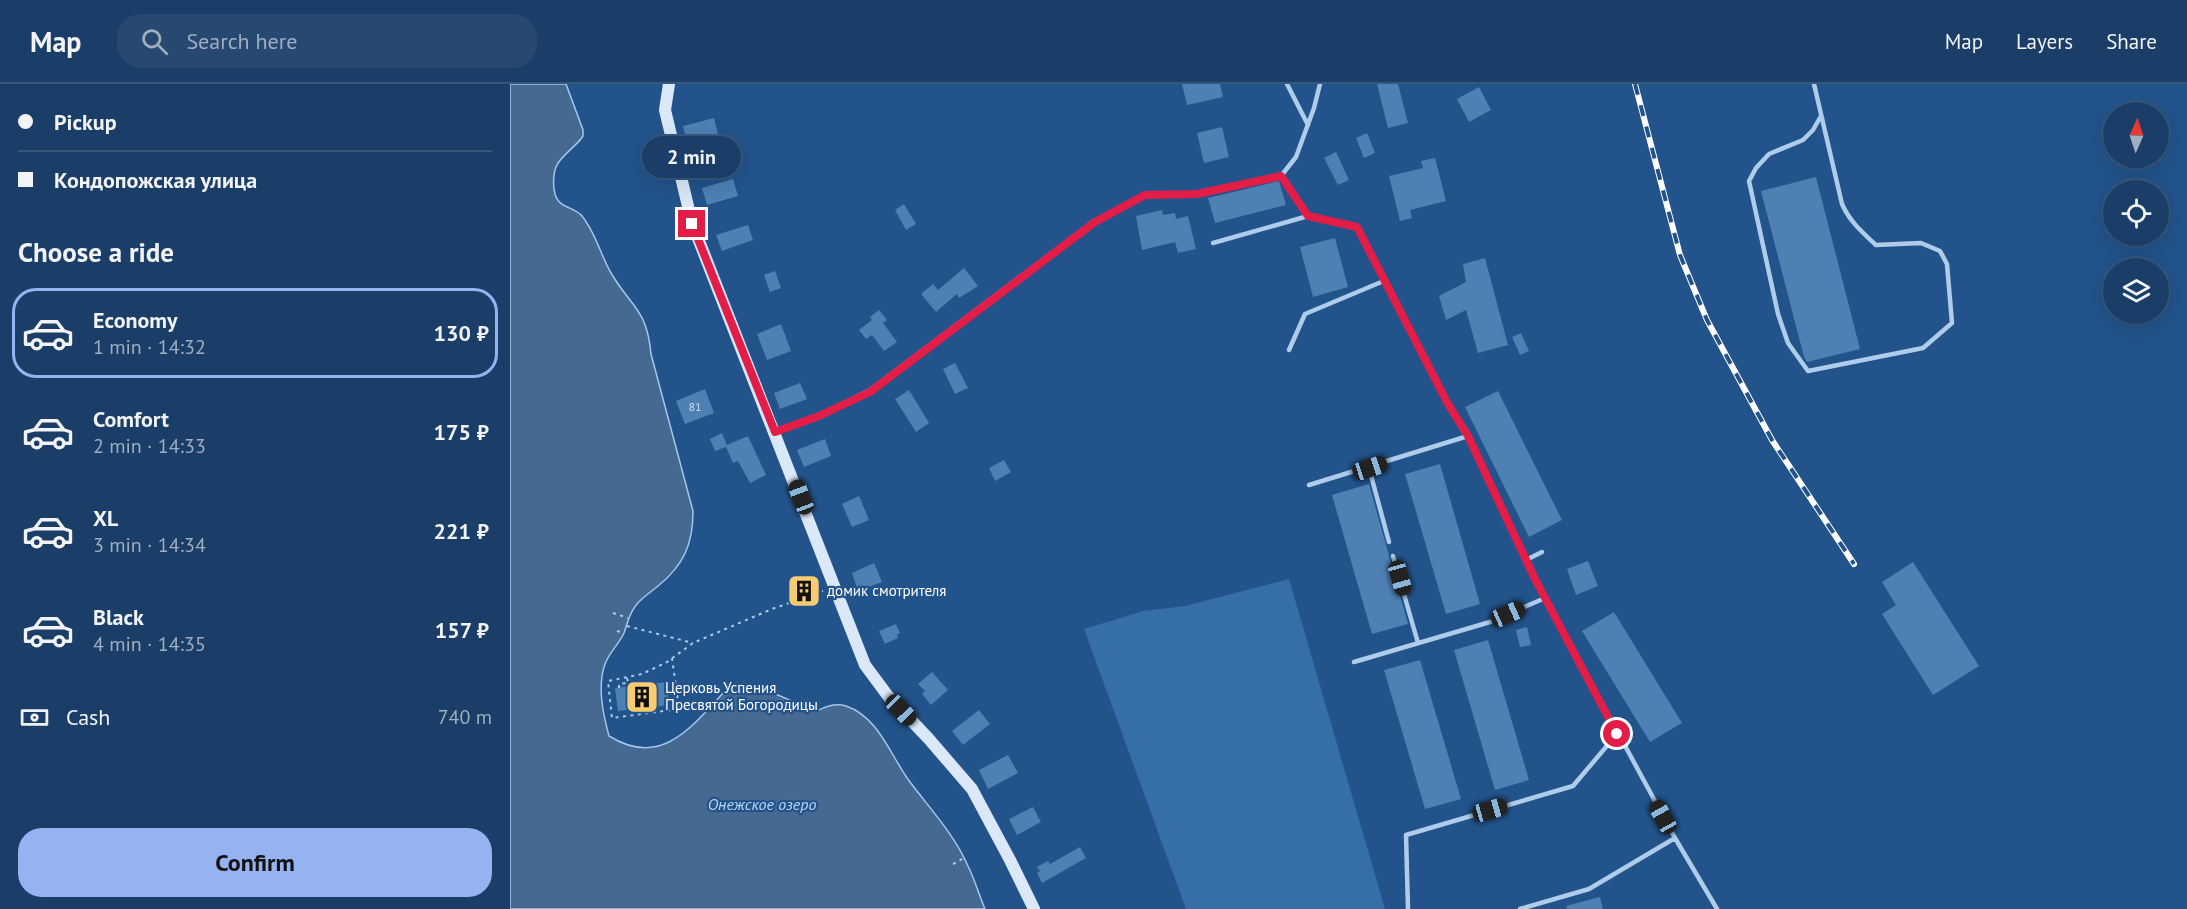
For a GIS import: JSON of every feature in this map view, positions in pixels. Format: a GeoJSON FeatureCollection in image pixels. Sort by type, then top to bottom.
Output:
{"type":"FeatureCollection","features":[{"type":"Feature","properties":{"kind":"street"},"geometry":{"type":"LineString","coordinates":[[669,84],[665,110],[692,224],[866,665],[888,696],[972,789],[1034,909]]}},
{"type":"Feature","properties":{"kind":"street"},"geometry":{"type":"LineString","coordinates":[[775,432],[819,416],[870,392],[1095,222],[1145,195],[1197,194]]}},
{"type":"Feature","properties":{"kind":"lane"},"geometry":{"type":"LineString","coordinates":[[1287,84],[1308,125]]}},
{"type":"Feature","properties":{"kind":"lane"},"geometry":{"type":"LineString","coordinates":[[1197,194],[1281,176],[1296,157],[1320,84]]}},
{"type":"Feature","properties":{"kind":"lane"},"geometry":{"type":"LineString","coordinates":[[1814,84],[1842,204],[1852,223],[1876,245],[1921,243],[1940,251],[1947,264],[1952,323],[1923,348],[1808,370],[1788,343],[1778,314],[1749,181],[1756,168],[1769,154],[1803,140],[1813,130],[1821,116]]}},
{"type":"Feature","properties":{"kind":"lane"},"geometry":{"type":"LineString","coordinates":[[1281,176],[1308,216]]}},
{"type":"Feature","properties":{"kind":"lane"},"geometry":{"type":"LineString","coordinates":[[1214,243],[1308,216],[1357,227],[1448,404],[1468,436],[1526,560],[1617,734],[1716,909]]}},
{"type":"Feature","properties":{"kind":"lane"},"geometry":{"type":"LineString","coordinates":[[1290,350],[1305,314],[1386,280]]}},
{"type":"Feature","properties":{"kind":"lane"},"geometry":{"type":"LineString","coordinates":[[1309,485],[1468,436]]}},
{"type":"Feature","properties":{"kind":"lane"},"geometry":{"type":"LineString","coordinates":[[1370,468],[1389,542]]}},
{"type":"Feature","properties":{"kind":"lane"},"geometry":{"type":"LineString","coordinates":[[1526,560],[1542,552]]}},
{"type":"Feature","properties":{"kind":"lane"},"geometry":{"type":"LineString","coordinates":[[1393,556],[1418,643]]}},
{"type":"Feature","properties":{"kind":"lane"},"geometry":{"type":"LineString","coordinates":[[1354,662],[1490,622],[1545,597]]}},
{"type":"Feature","properties":{"kind":"lane"},"geometry":{"type":"LineString","coordinates":[[1408,909],[1406,835],[1573,786],[1617,734]]}},
{"type":"Feature","properties":{"kind":"lane"},"geometry":{"type":"LineString","coordinates":[[1520,909],[1540,906],[1589,889],[1675,838]]}},
{"type":"Feature","properties":{"kind":"path"},"geometry":{"type":"LineString","coordinates":[[672,658],[679,709],[612,718],[608,681],[642,674],[672,658],[693,643],[742,624],[772,609],[836,587]]}},
{"type":"Feature","properties":{"kind":"path"},"geometry":{"type":"LineString","coordinates":[[613,613],[628,618]]}},
{"type":"Feature","properties":{"kind":"path"},"geometry":{"type":"LineString","coordinates":[[627,626],[693,643]]}},
{"type":"Feature","properties":{"kind":"path"},"geometry":{"type":"LineString","coordinates":[[617,631],[624,633]]}},
{"type":"Feature","properties":{"kind":"path"},"geometry":{"type":"LineString","coordinates":[[619,688],[619,684],[628,682],[627,677]]}},
{"type":"Feature","properties":{"kind":"path"},"geometry":{"type":"LineString","coordinates":[[953,864],[964,858]]}},
{"type":"Feature","properties":{"kind":"shaded area"},"geometry":{"type":"Polygon","coordinates":[[[1289,579],[1385,909],[1186,909],[1084,629],[1143,611],[1185,606],[1289,579]]]}},
{"type":"Feature","properties":{"kind":"water","name":"Онежское озеро"},"geometry":{"type":"Polygon","coordinates":[[[510,84],[566,84],[583,130],[583,136],[558,163],[554,177],[555,194],[563,205],[579,213],[587,223],[611,273],[637,309],[646,327],[651,354],[693,511],[689,544],[680,562],[667,578],[634,607],[622,637],[605,664],[601,691],[609,736],[628,745],[645,748],[660,745],[688,729],[725,691],[764,689],[815,711],[842,705],[857,711],[876,728],[903,772],[949,833],[968,866],[985,909],[510,909],[510,84]]]}},
{"type":"Feature","properties":{"kind":"building"},"geometry":{"type":"Polygon","coordinates":[[[1182,84],[1220,84],[1223,97],[1187,105],[1182,84]]]}},
{"type":"Feature","properties":{"kind":"building"},"geometry":{"type":"Polygon","coordinates":[[[1377,84],[1398,84],[1408,123],[1388,128],[1377,84]]]}},
{"type":"Feature","properties":{"kind":"building"},"geometry":{"type":"Polygon","coordinates":[[[1479,87],[1491,110],[1469,122],[1457,99],[1479,87]]]}},
{"type":"Feature","properties":{"kind":"building"},"geometry":{"type":"Polygon","coordinates":[[[714,118],[719,138],[688,146],[683,126],[714,118]]]}},
{"type":"Feature","properties":{"kind":"building"},"geometry":{"type":"Polygon","coordinates":[[[1222,127],[1229,157],[1204,163],[1197,133],[1222,127]]]}},
{"type":"Feature","properties":{"kind":"building"},"geometry":{"type":"Polygon","coordinates":[[[1367,133],[1375,153],[1364,158],[1356,138],[1367,133]]]}},
{"type":"Feature","properties":{"kind":"building"},"geometry":{"type":"Polygon","coordinates":[[[1336,152],[1349,180],[1338,185],[1324,158],[1336,152]]]}},
{"type":"Feature","properties":{"kind":"building"},"geometry":{"type":"Polygon","coordinates":[[[1435,158],[1446,201],[1410,210],[1412,218],[1400,221],[1389,176],[1423,168],[1421,161],[1435,158]]]}},
{"type":"Feature","properties":{"kind":"building"},"geometry":{"type":"Polygon","coordinates":[[[1816,177],[1860,349],[1807,362],[1761,191],[1816,177]]]}},
{"type":"Feature","properties":{"kind":"building"},"geometry":{"type":"Polygon","coordinates":[[[733,179],[738,196],[707,205],[702,188],[733,179]]]}},
{"type":"Feature","properties":{"kind":"building"},"geometry":{"type":"Polygon","coordinates":[[[1279,181],[1286,205],[1215,223],[1208,198],[1279,181]]]}},
{"type":"Feature","properties":{"kind":"building"},"geometry":{"type":"Polygon","coordinates":[[[904,204],[916,224],[906,230],[895,210],[904,204]]]}},
{"type":"Feature","properties":{"kind":"building"},"geometry":{"type":"Polygon","coordinates":[[[1162,210],[1163,215],[1175,213],[1176,219],[1188,216],[1196,249],[1178,253],[1175,242],[1142,250],[1136,216],[1162,210]]]}},
{"type":"Feature","properties":{"kind":"building"},"geometry":{"type":"Polygon","coordinates":[[[748,225],[753,240],[722,251],[716,235],[748,225]]]}},
{"type":"Feature","properties":{"kind":"building"},"geometry":{"type":"Polygon","coordinates":[[[1335,238],[1348,287],[1313,297],[1300,247],[1335,238]]]}},
{"type":"Feature","properties":{"kind":"building"},"geometry":{"type":"Polygon","coordinates":[[[1485,258],[1508,345],[1478,353],[1466,310],[1446,320],[1439,296],[1466,282],[1463,264],[1485,258]]]}},
{"type":"Feature","properties":{"kind":"building"},"geometry":{"type":"Polygon","coordinates":[[[964,268],[978,286],[959,298],[957,294],[936,312],[921,294],[933,284],[938,290],[964,268]]]}},
{"type":"Feature","properties":{"kind":"building"},"geometry":{"type":"Polygon","coordinates":[[[775,271],[781,288],[770,292],[764,275],[775,271]]]}},
{"type":"Feature","properties":{"kind":"building"},"geometry":{"type":"Polygon","coordinates":[[[879,310],[887,320],[883,323],[897,342],[884,351],[872,335],[866,339],[859,330],[872,320],[870,317],[879,310]]]}},
{"type":"Feature","properties":{"kind":"building"},"geometry":{"type":"Polygon","coordinates":[[[781,324],[791,351],[767,360],[757,334],[781,324]]]}},
{"type":"Feature","properties":{"kind":"building"},"geometry":{"type":"Polygon","coordinates":[[[1521,333],[1529,351],[1520,355],[1512,337],[1521,333]]]}},
{"type":"Feature","properties":{"kind":"building"},"geometry":{"type":"Polygon","coordinates":[[[955,363],[968,388],[955,394],[943,369],[955,363]]]}},
{"type":"Feature","properties":{"kind":"building"},"geometry":{"type":"Polygon","coordinates":[[[800,383],[807,399],[780,409],[774,393],[800,383]]]}},
{"type":"Feature","properties":{"kind":"building"},"geometry":{"type":"Polygon","coordinates":[[[705,389],[714,413],[685,424],[676,401],[705,389]]]}},
{"type":"Feature","properties":{"kind":"building"},"geometry":{"type":"Polygon","coordinates":[[[909,390],[929,423],[916,432],[895,399],[909,390]]]}},
{"type":"Feature","properties":{"kind":"building"},"geometry":{"type":"Polygon","coordinates":[[[1498,391],[1562,520],[1529,537],[1465,407],[1498,391]]]}},
{"type":"Feature","properties":{"kind":"building"},"geometry":{"type":"Polygon","coordinates":[[[722,433],[727,445],[748,436],[766,475],[750,483],[738,461],[733,463],[726,447],[715,451],[710,439],[722,433]]]}},
{"type":"Feature","properties":{"kind":"building"},"geometry":{"type":"Polygon","coordinates":[[[825,439],[831,456],[804,467],[797,450],[825,439]]]}},
{"type":"Feature","properties":{"kind":"building"},"geometry":{"type":"Polygon","coordinates":[[[1004,460],[1011,472],[995,481],[989,468],[1004,460]]]}},
{"type":"Feature","properties":{"kind":"building"},"geometry":{"type":"Polygon","coordinates":[[[1440,464],[1480,604],[1446,614],[1405,474],[1440,464]]]}},
{"type":"Feature","properties":{"kind":"building"},"geometry":{"type":"Polygon","coordinates":[[[1369,484],[1408,624],[1372,634],[1332,495],[1369,484]]]}},
{"type":"Feature","properties":{"kind":"building"},"geometry":{"type":"Polygon","coordinates":[[[859,496],[869,520],[852,527],[842,504],[859,496]]]}},
{"type":"Feature","properties":{"kind":"building"},"geometry":{"type":"Polygon","coordinates":[[[1588,561],[1598,586],[1576,595],[1567,569],[1588,561]]]}},
{"type":"Feature","properties":{"kind":"building"},"geometry":{"type":"Polygon","coordinates":[[[1913,562],[1979,666],[1933,695],[1882,614],[1896,605],[1882,582],[1913,562]]]}},
{"type":"Feature","properties":{"kind":"building"},"geometry":{"type":"Polygon","coordinates":[[[874,563],[882,582],[858,591],[852,573],[874,563]]]}},
{"type":"Feature","properties":{"kind":"building"},"geometry":{"type":"Polygon","coordinates":[[[1614,612],[1682,723],[1650,742],[1582,631],[1614,612]]]}},
{"type":"Feature","properties":{"kind":"building"},"geometry":{"type":"Polygon","coordinates":[[[896,624],[900,633],[897,635],[898,638],[885,644],[879,631],[896,624]]]}},
{"type":"Feature","properties":{"kind":"building"},"geometry":{"type":"Polygon","coordinates":[[[1527,627],[1531,645],[1520,647],[1516,630],[1527,627]]]}},
{"type":"Feature","properties":{"kind":"building"},"geometry":{"type":"Polygon","coordinates":[[[1488,640],[1529,780],[1495,790],[1454,650],[1488,640]]]}},
{"type":"Feature","properties":{"kind":"building"},"geometry":{"type":"Polygon","coordinates":[[[1420,660],[1461,799],[1425,809],[1384,670],[1420,660]]]}},
{"type":"Feature","properties":{"kind":"building"},"geometry":{"type":"Polygon","coordinates":[[[932,672],[948,690],[931,705],[922,694],[925,691],[918,684],[932,672]]]}},
{"type":"Feature","properties":{"kind":"building","name":"Церковь Успения Пресвятой Богородицы"},"geometry":{"type":"Polygon","coordinates":[[[667,682],[669,705],[618,711],[615,688],[667,682]]]}},
{"type":"Feature","properties":{"kind":"building"},"geometry":{"type":"Polygon","coordinates":[[[979,710],[990,724],[963,745],[952,731],[979,710]]]}},
{"type":"Feature","properties":{"kind":"building"},"geometry":{"type":"Polygon","coordinates":[[[1008,755],[1018,773],[988,789],[979,770],[1008,755]]]}},
{"type":"Feature","properties":{"kind":"building"},"geometry":{"type":"Polygon","coordinates":[[[1033,807],[1041,822],[1017,835],[1009,819],[1033,807]]]}},
{"type":"Feature","properties":{"kind":"building"},"geometry":{"type":"Polygon","coordinates":[[[1080,847],[1086,858],[1042,883],[1037,867],[1048,861],[1050,864],[1080,847]]]}},
{"type":"Feature","properties":{"kind":"building"},"geometry":{"type":"Polygon","coordinates":[[[1600,897],[1603,909],[1567,909],[1566,906],[1600,897]]]}},
{"type":"Feature","properties":{"kind":"railway"},"geometry":{"type":"LineString","coordinates":[[1635,84],[1680,255],[1707,320],[1772,440],[1854,564]]}},
{"type":"Feature","properties":{"kind":"place","name":"домик смотрителя"},"geometry":{"type":"Point","coordinates":[804,591]}},
{"type":"Feature","properties":{"kind":"place","name":"Церковь Успения Пресвятой Богородицы"},"geometry":{"type":"Point","coordinates":[642,697]}},
{"type":"Feature","properties":{"kind":"route"},"geometry":{"type":"LineString","coordinates":[[692,224],[775,432],[819,416],[870,392],[1095,222],[1145,195],[1197,194],[1281,176],[1308,216],[1357,227],[1448,404],[1468,436],[1535,579],[1617,734]]}}]}
